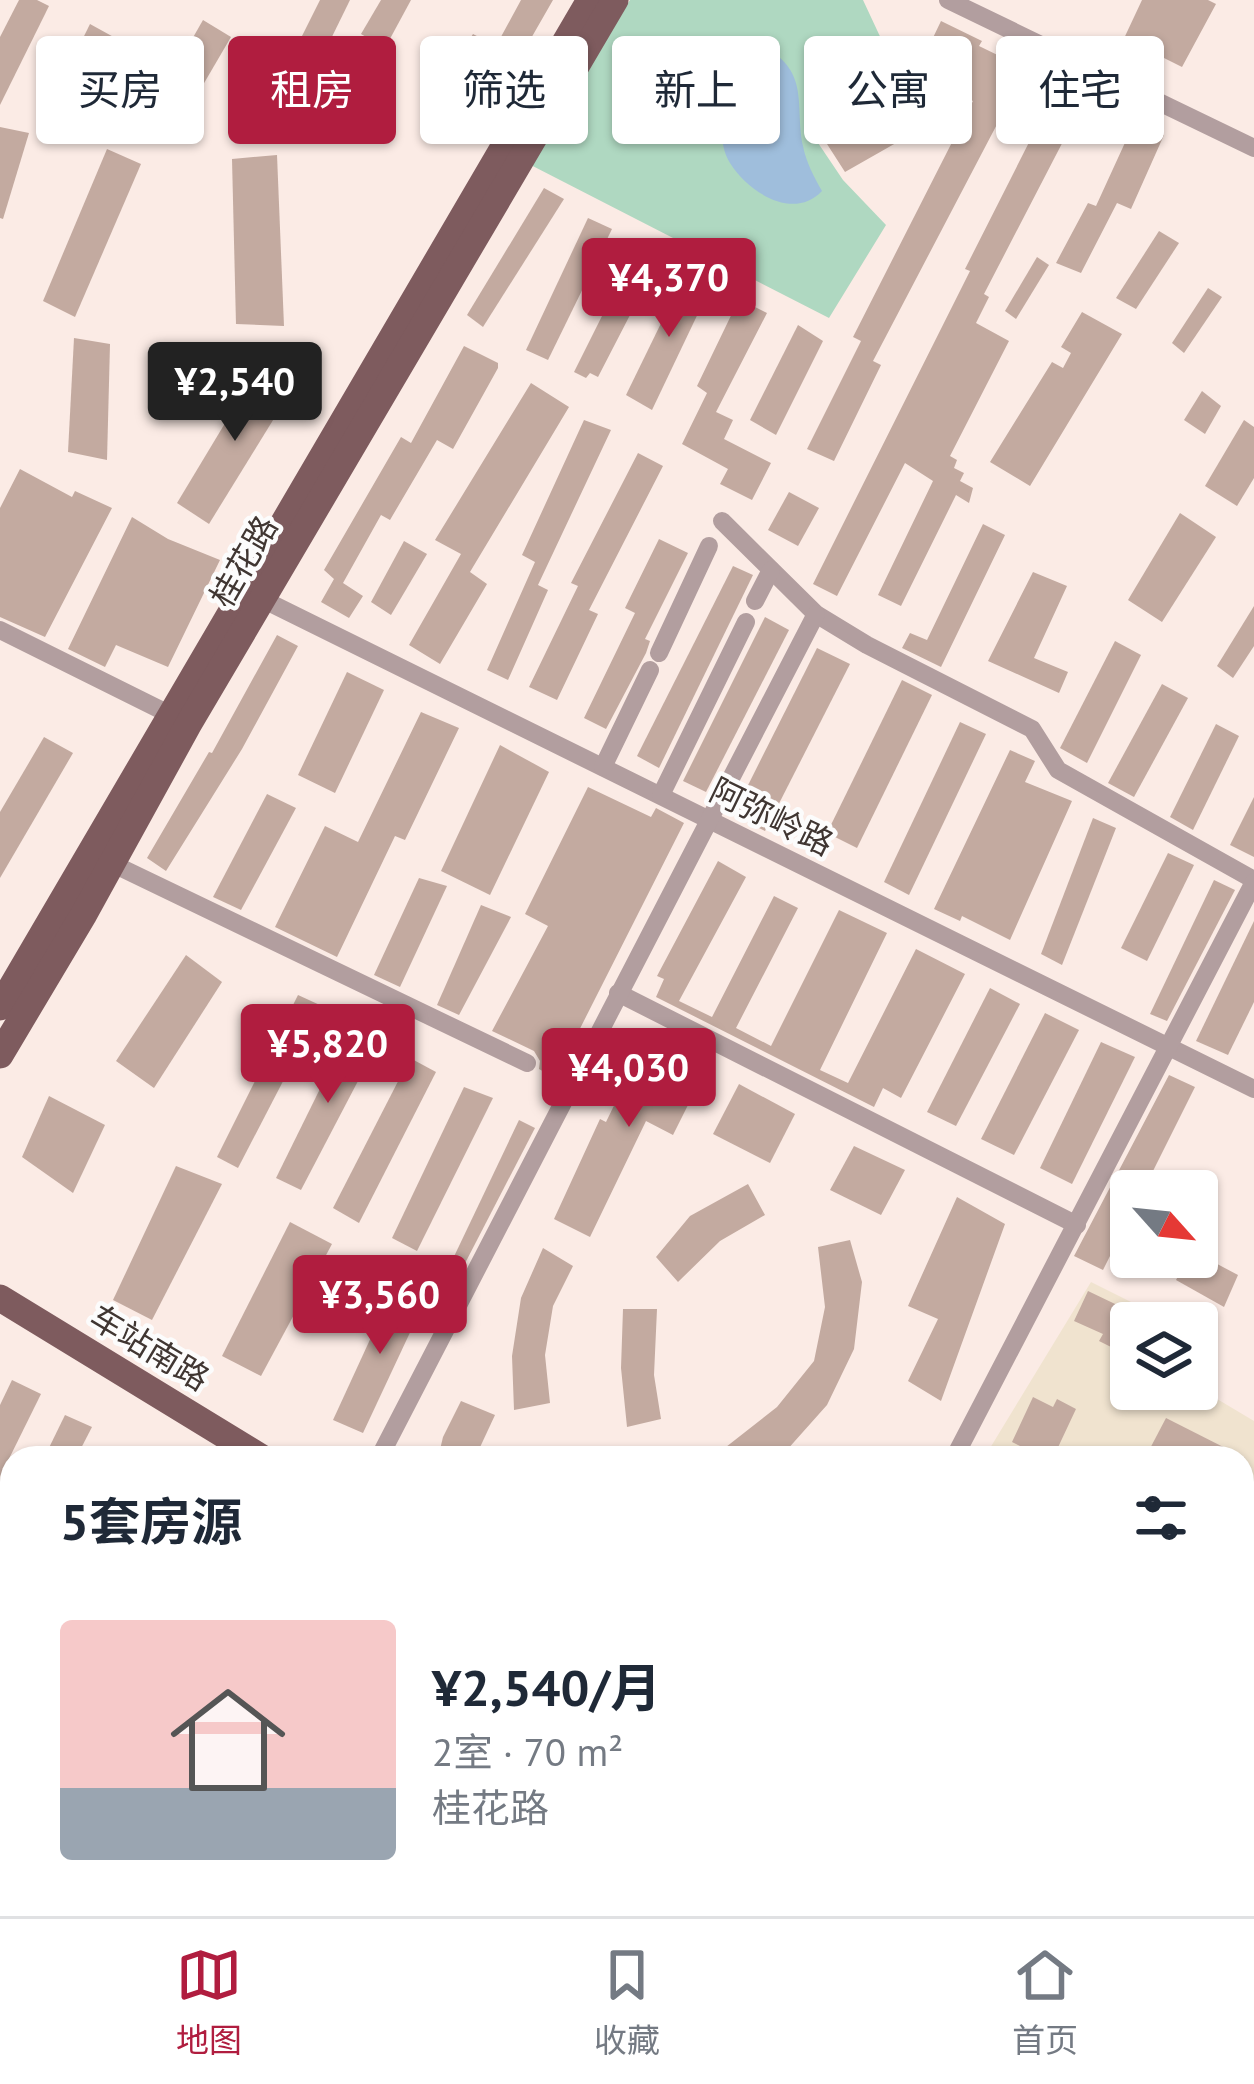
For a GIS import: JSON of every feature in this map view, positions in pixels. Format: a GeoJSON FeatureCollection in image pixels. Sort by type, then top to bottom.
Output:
{"type":"FeatureCollection","features":[{"type":"Feature","properties":{"kind":"main road","name":"桂花路"},"geometry":{"type":"LineString","coordinates":[[101,858],[590,0]]}},
{"type":"Feature","properties":{"kind":"main road","name":"桂花路"},"geometry":{"type":"LineString","coordinates":[[179,719],[262,599],[615,0]]}},
{"type":"Feature","properties":{"kind":"main road"},"geometry":{"type":"LineString","coordinates":[[0,1055],[101,858]]}},
{"type":"Feature","properties":{"kind":"main road"},"geometry":{"type":"LineString","coordinates":[[0,985],[56,889],[101,858]]}},
{"type":"Feature","properties":{"kind":"main road"},"geometry":{"type":"LineString","coordinates":[[0,1077],[96,911],[101,858]]}},
{"type":"Feature","properties":{"kind":"main road"},"geometry":{"type":"LineString","coordinates":[[0,1007],[72,910]]}},
{"type":"Feature","properties":{"kind":"main road","name":"车站南路"},"geometry":{"type":"LineString","coordinates":[[0,1298],[242,1446]]}},
{"type":"Feature","properties":{"kind":"main road","name":"车站南路"},"geometry":{"type":"LineString","coordinates":[[0,1319],[212,1446]]}},
{"type":"Feature","properties":{"kind":"street"},"geometry":{"type":"LineString","coordinates":[[948,0],[1254,148]]}},
{"type":"Feature","properties":{"kind":"street"},"geometry":{"type":"LineString","coordinates":[[722,521],[816,614],[1032,729],[1058,770],[1254,881],[960,1446]]}},
{"type":"Feature","properties":{"kind":"street"},"geometry":{"type":"LineString","coordinates":[[603,767],[710,546]]}},
{"type":"Feature","properties":{"kind":"street"},"geometry":{"type":"LineString","coordinates":[[755,601],[771,571]]}},
{"type":"Feature","properties":{"kind":"street","name":"阿弥岭路"},"geometry":{"type":"LineString","coordinates":[[262,599],[1254,1089]]}},
{"type":"Feature","properties":{"kind":"street"},"geometry":{"type":"LineString","coordinates":[[385,1446],[816,614]]}},
{"type":"Feature","properties":{"kind":"street"},"geometry":{"type":"LineString","coordinates":[[661,795],[746,622]]}},
{"type":"Feature","properties":{"kind":"street"},"geometry":{"type":"LineString","coordinates":[[0,630],[179,719]]}},
{"type":"Feature","properties":{"kind":"street"},"geometry":{"type":"LineString","coordinates":[[101,858],[526,1063]]}},
{"type":"Feature","properties":{"kind":"street"},"geometry":{"type":"LineString","coordinates":[[618,994],[1077,1225]]}},
{"type":"Feature","properties":{"kind":"shaded area"},"geometry":{"type":"Polygon","coordinates":[[[1091,1282],[1131,1302],[1110,1302],[1110,1410],[1218,1410],[1218,1400],[1254,1421],[1254,1446],[991,1446],[1091,1282]]]}},
{"type":"Feature","properties":{"kind":"green space"},"geometry":{"type":"Polygon","coordinates":[[[630,0],[863,0],[880,36],[804,36],[804,144],[819,144],[843,180],[886,225],[829,318],[521,160],[532,144],[588,144],[588,62],[630,0]]]}},
{"type":"Feature","properties":{"kind":"water"},"geometry":{"type":"Polygon","coordinates":[[[780,58],[795,81],[804,152],[822,191],[798,204],[773,200],[738,174],[724,144],[780,144],[780,58]]]}},
{"type":"Feature","properties":{"kind":"building"},"geometry":{"type":"Polygon","coordinates":[[[19,0],[49,6],[0,105],[0,37],[19,0]]]}},
{"type":"Feature","properties":{"kind":"building"},"geometry":{"type":"Polygon","coordinates":[[[320,0],[350,0],[332,36],[302,36],[320,0]]]}},
{"type":"Feature","properties":{"kind":"building"},"geometry":{"type":"Polygon","coordinates":[[[381,0],[411,0],[392,36],[361,34],[381,0]]]}},
{"type":"Feature","properties":{"kind":"building"},"geometry":{"type":"Polygon","coordinates":[[[521,0],[553,0],[532,36],[501,36],[521,0]]]}},
{"type":"Feature","properties":{"kind":"building"},"geometry":{"type":"Polygon","coordinates":[[[1142,0],[1216,4],[1182,67],[1164,58],[1164,36],[1125,36],[1142,0]]]}},
{"type":"Feature","properties":{"kind":"building"},"geometry":{"type":"Polygon","coordinates":[[[203,20],[229,36],[204,83],[204,36],[194,36],[203,20]]]}},
{"type":"Feature","properties":{"kind":"building"},"geometry":{"type":"Polygon","coordinates":[[[941,21],[972,36],[934,36],[941,21]]]}},
{"type":"Feature","properties":{"kind":"building"},"geometry":{"type":"Polygon","coordinates":[[[90,24],[112,36],[84,36],[90,24]]]}},
{"type":"Feature","properties":{"kind":"building"},"geometry":{"type":"Polygon","coordinates":[[[972,36],[982,41],[979,46],[996,54],[996,126],[873,361],[881,365],[834,461],[807,449],[861,341],[853,337],[951,144],[972,144],[972,36]]]}},
{"type":"Feature","properties":{"kind":"building"},"geometry":{"type":"Polygon","coordinates":[[[0,127],[29,133],[3,219],[0,218],[0,127]]]}},
{"type":"Feature","properties":{"kind":"building"},"geometry":{"type":"Polygon","coordinates":[[[827,144],[894,144],[845,172],[827,144]]]}},
{"type":"Feature","properties":{"kind":"building"},"geometry":{"type":"Polygon","coordinates":[[[1028,144],[1062,144],[984,294],[989,297],[976,323],[1009,341],[950,456],[957,460],[954,468],[964,473],[960,481],[973,488],[969,503],[956,495],[901,606],[878,595],[933,481],[905,463],[837,596],[813,584],[970,271],[965,269],[1028,144]]]}},
{"type":"Feature","properties":{"kind":"building"},"geometry":{"type":"Polygon","coordinates":[[[1124,144],[1160,144],[1131,209],[1117,203],[1081,273],[1056,263],[1088,203],[1096,206],[1124,144]]]}},
{"type":"Feature","properties":{"kind":"building"},"geometry":{"type":"Polygon","coordinates":[[[107,149],[141,164],[75,317],[43,301],[107,149]]]}},
{"type":"Feature","properties":{"kind":"building"},"geometry":{"type":"Polygon","coordinates":[[[277,155],[284,326],[236,324],[232,159],[277,155]]]}},
{"type":"Feature","properties":{"kind":"building"},"geometry":{"type":"Polygon","coordinates":[[[544,188],[564,199],[483,327],[467,315],[544,188]]]}},
{"type":"Feature","properties":{"kind":"building"},"geometry":{"type":"Polygon","coordinates":[[[588,218],[612,229],[548,360],[526,350],[588,218]]]}},
{"type":"Feature","properties":{"kind":"building"},"geometry":{"type":"Polygon","coordinates":[[[1159,231],[1179,243],[1136,309],[1116,298],[1159,231]]]}},
{"type":"Feature","properties":{"kind":"building"},"geometry":{"type":"Polygon","coordinates":[[[638,244],[661,255],[598,377],[590,373],[586,378],[574,372],[638,244]]]}},
{"type":"Feature","properties":{"kind":"building"},"geometry":{"type":"Polygon","coordinates":[[[1037,257],[1049,265],[1016,319],[1005,311],[1037,257]]]}},
{"type":"Feature","properties":{"kind":"building"},"geometry":{"type":"Polygon","coordinates":[[[687,270],[713,282],[652,410],[626,395],[687,270]]]}},
{"type":"Feature","properties":{"kind":"building"},"geometry":{"type":"Polygon","coordinates":[[[1208,288],[1222,297],[1184,353],[1172,343],[1208,288]]]}},
{"type":"Feature","properties":{"kind":"building"},"geometry":{"type":"Polygon","coordinates":[[[739,299],[767,313],[716,412],[733,420],[724,439],[771,463],[752,500],[720,484],[728,469],[682,444],[707,393],[697,386],[739,299]]]}},
{"type":"Feature","properties":{"kind":"building"},"geometry":{"type":"Polygon","coordinates":[[[1082,312],[1122,334],[1030,486],[990,462],[1052,362],[1063,368],[1071,353],[1061,347],[1082,312]]]}},
{"type":"Feature","properties":{"kind":"building"},"geometry":{"type":"Polygon","coordinates":[[[798,325],[823,341],[776,435],[750,420],[798,325]]]}},
{"type":"Feature","properties":{"kind":"building"},"geometry":{"type":"Polygon","coordinates":[[[74,338],[110,344],[107,460],[68,452],[74,338]]]}},
{"type":"Feature","properties":{"kind":"building"},"geometry":{"type":"Polygon","coordinates":[[[464,346],[498,363],[498,368],[453,449],[437,440],[390,520],[381,515],[343,583],[363,596],[349,618],[321,602],[334,579],[324,570],[401,437],[411,443],[464,346]]]}},
{"type":"Feature","properties":{"kind":"building"},"geometry":{"type":"Polygon","coordinates":[[[260,365],[294,386],[209,524],[177,503],[260,365]]]}},
{"type":"Feature","properties":{"kind":"building"},"geometry":{"type":"Polygon","coordinates":[[[531,383],[569,407],[470,572],[487,584],[440,664],[409,645],[461,554],[435,540],[531,383]]]}},
{"type":"Feature","properties":{"kind":"building"},"geometry":{"type":"Polygon","coordinates":[[[1202,391],[1221,406],[1205,434],[1184,420],[1202,391]]]}},
{"type":"Feature","properties":{"kind":"building"},"geometry":{"type":"Polygon","coordinates":[[[584,420],[611,430],[538,585],[548,590],[508,680],[487,670],[535,562],[522,555],[584,420]]]}},
{"type":"Feature","properties":{"kind":"building"},"geometry":{"type":"Polygon","coordinates":[[[1244,420],[1254,427],[1254,478],[1237,506],[1205,486],[1244,420]]]}},
{"type":"Feature","properties":{"kind":"building"},"geometry":{"type":"Polygon","coordinates":[[[638,453],[663,466],[589,610],[598,614],[557,700],[529,687],[578,586],[571,583],[638,453]]]}},
{"type":"Feature","properties":{"kind":"building"},"geometry":{"type":"Polygon","coordinates":[[[20,469],[72,497],[75,491],[112,508],[45,637],[0,617],[0,508],[20,469]]]}},
{"type":"Feature","properties":{"kind":"building"},"geometry":{"type":"Polygon","coordinates":[[[789,492],[819,508],[798,546],[768,530],[789,492]]]}},
{"type":"Feature","properties":{"kind":"building"},"geometry":{"type":"Polygon","coordinates":[[[1180,513],[1216,537],[1162,622],[1128,600],[1180,513]]]}},
{"type":"Feature","properties":{"kind":"building"},"geometry":{"type":"Polygon","coordinates":[[[132,517],[168,539],[220,560],[168,667],[116,645],[105,667],[68,649],[132,517]]]}},
{"type":"Feature","properties":{"kind":"building"},"geometry":{"type":"Polygon","coordinates":[[[983,524],[1005,535],[941,667],[902,648],[910,633],[927,640],[983,524]]]}},
{"type":"Feature","properties":{"kind":"building"},"geometry":{"type":"Polygon","coordinates":[[[659,539],[688,553],[645,639],[650,641],[646,653],[606,729],[584,718],[635,613],[625,608],[659,539]]]}},
{"type":"Feature","properties":{"kind":"building"},"geometry":{"type":"Polygon","coordinates":[[[404,541],[427,554],[391,615],[371,602],[404,541]]]}},
{"type":"Feature","properties":{"kind":"building"},"geometry":{"type":"Polygon","coordinates":[[[733,566],[753,575],[659,768],[637,756],[733,566]]]}},
{"type":"Feature","properties":{"kind":"building"},"geometry":{"type":"Polygon","coordinates":[[[1033,572],[1067,586],[1034,658],[1068,672],[1059,693],[988,661],[1033,572]]]}},
{"type":"Feature","properties":{"kind":"building"},"geometry":{"type":"Polygon","coordinates":[[[1254,606],[1254,646],[1233,678],[1217,666],[1254,606]]]}},
{"type":"Feature","properties":{"kind":"building"},"geometry":{"type":"Polygon","coordinates":[[[765,617],[789,630],[706,792],[683,781],[765,617]]]}},
{"type":"Feature","properties":{"kind":"building"},"geometry":{"type":"Polygon","coordinates":[[[277,635],[298,646],[242,749],[166,871],[147,858],[277,635]]]}},
{"type":"Feature","properties":{"kind":"building"},"geometry":{"type":"Polygon","coordinates":[[[1115,641],[1141,655],[1087,763],[1060,748],[1115,641]]]}},
{"type":"Feature","properties":{"kind":"building"},"geometry":{"type":"Polygon","coordinates":[[[817,648],[850,664],[765,831],[733,815],[817,648]]]}},
{"type":"Feature","properties":{"kind":"building"},"geometry":{"type":"Polygon","coordinates":[[[347,672],[384,690],[335,793],[298,775],[347,672]]]}},
{"type":"Feature","properties":{"kind":"building"},"geometry":{"type":"Polygon","coordinates":[[[902,680],[932,695],[857,848],[827,833],[902,680]]]}},
{"type":"Feature","properties":{"kind":"building"},"geometry":{"type":"Polygon","coordinates":[[[1162,684],[1188,698],[1134,797],[1108,783],[1162,684]]]}},
{"type":"Feature","properties":{"kind":"building"},"geometry":{"type":"Polygon","coordinates":[[[421,712],[459,728],[405,840],[395,836],[337,957],[275,927],[325,826],[358,842],[421,712]]]}},
{"type":"Feature","properties":{"kind":"building"},"geometry":{"type":"Polygon","coordinates":[[[960,722],[986,734],[909,895],[884,882],[960,722]]]}},
{"type":"Feature","properties":{"kind":"building"},"geometry":{"type":"Polygon","coordinates":[[[1216,724],[1239,736],[1193,830],[1170,817],[1216,724]]]}},
{"type":"Feature","properties":{"kind":"building"},"geometry":{"type":"Polygon","coordinates":[[[44,737],[73,753],[0,878],[0,812],[44,737]]]}},
{"type":"Feature","properties":{"kind":"building"},"geometry":{"type":"Polygon","coordinates":[[[500,745],[549,772],[490,895],[441,871],[500,745]]]}},
{"type":"Feature","properties":{"kind":"building"},"geometry":{"type":"Polygon","coordinates":[[[1010,750],[1035,761],[1025,782],[1072,801],[1010,940],[962,916],[960,921],[934,909],[1010,750]]]}},
{"type":"Feature","properties":{"kind":"building"},"geometry":{"type":"Polygon","coordinates":[[[588,787],[651,817],[656,808],[684,823],[555,1078],[539,1069],[534,1051],[492,1031],[548,926],[525,914],[588,787]]]}},
{"type":"Feature","properties":{"kind":"building"},"geometry":{"type":"Polygon","coordinates":[[[267,794],[296,808],[241,910],[213,897],[267,794]]]}},
{"type":"Feature","properties":{"kind":"building"},"geometry":{"type":"Polygon","coordinates":[[[1254,797],[1254,857],[1230,845],[1254,797]]]}},
{"type":"Feature","properties":{"kind":"building"},"geometry":{"type":"Polygon","coordinates":[[[1093,818],[1116,828],[1062,965],[1041,954],[1093,818]]]}},
{"type":"Feature","properties":{"kind":"building"},"geometry":{"type":"Polygon","coordinates":[[[1168,853],[1194,865],[1147,961],[1121,948],[1168,853]]]}},
{"type":"Feature","properties":{"kind":"building"},"geometry":{"type":"Polygon","coordinates":[[[718,861],[746,877],[679,1001],[712,1017],[774,896],[798,908],[736,1028],[771,1046],[839,910],[887,933],[820,1070],[848,1083],[916,949],[965,974],[901,1098],[883,1088],[874,1107],[656,997],[664,979],[657,976],[718,861]]]}},
{"type":"Feature","properties":{"kind":"building"},"geometry":{"type":"Polygon","coordinates":[[[419,878],[447,886],[400,987],[374,975],[419,878]]]}},
{"type":"Feature","properties":{"kind":"building"},"geometry":{"type":"Polygon","coordinates":[[[1214,880],[1235,890],[1167,1021],[1150,1014],[1214,880]]]}},
{"type":"Feature","properties":{"kind":"building"},"geometry":{"type":"Polygon","coordinates":[[[481,905],[511,917],[459,1015],[437,1005],[481,905]]]}},
{"type":"Feature","properties":{"kind":"building"},"geometry":{"type":"Polygon","coordinates":[[[1254,921],[1254,1002],[1228,1055],[1196,1041],[1254,921]]]}},
{"type":"Feature","properties":{"kind":"building"},"geometry":{"type":"Polygon","coordinates":[[[186,955],[222,982],[154,1088],[116,1061],[186,955]]]}},
{"type":"Feature","properties":{"kind":"building"},"geometry":{"type":"Polygon","coordinates":[[[990,988],[1020,1004],[956,1126],[927,1112],[990,988]]]}},
{"type":"Feature","properties":{"kind":"building"},"geometry":{"type":"Polygon","coordinates":[[[298,995],[322,1006],[238,1168],[217,1157],[298,995]]]}},
{"type":"Feature","properties":{"kind":"building"},"geometry":{"type":"Polygon","coordinates":[[[1045,1013],[1079,1030],[1014,1155],[981,1139],[1045,1013]]]}},
{"type":"Feature","properties":{"kind":"building"},"geometry":{"type":"Polygon","coordinates":[[[351,1026],[381,1037],[301,1190],[276,1178],[351,1026]]]}},
{"type":"Feature","properties":{"kind":"building"},"geometry":{"type":"Polygon","coordinates":[[[647,1038],[706,1069],[673,1135],[646,1121],[590,1237],[554,1219],[600,1119],[606,1122],[647,1038]]]}},
{"type":"Feature","properties":{"kind":"building"},"geometry":{"type":"Polygon","coordinates":[[[1101,1042],[1135,1057],[1072,1184],[1040,1168],[1101,1042]]]}},
{"type":"Feature","properties":{"kind":"building"},"geometry":{"type":"Polygon","coordinates":[[[410,1058],[436,1072],[359,1223],[333,1208],[410,1058]]]}},
{"type":"Feature","properties":{"kind":"building"},"geometry":{"type":"Polygon","coordinates":[[[1169,1075],[1195,1087],[1154,1170],[1119,1170],[1169,1075]]]}},
{"type":"Feature","properties":{"kind":"building"},"geometry":{"type":"Polygon","coordinates":[[[739,1084],[795,1114],[770,1163],[713,1134],[739,1084]]]}},
{"type":"Feature","properties":{"kind":"building"},"geometry":{"type":"Polygon","coordinates":[[[464,1087],[493,1098],[417,1251],[392,1238],[464,1087]]]}},
{"type":"Feature","properties":{"kind":"building"},"geometry":{"type":"Polygon","coordinates":[[[49,1096],[105,1125],[73,1193],[22,1157],[49,1096]]]}},
{"type":"Feature","properties":{"kind":"building"},"geometry":{"type":"Polygon","coordinates":[[[519,1120],[535,1128],[460,1273],[449,1267],[519,1120]]]}},
{"type":"Feature","properties":{"kind":"building"},"geometry":{"type":"Polygon","coordinates":[[[854,1146],[905,1170],[881,1215],[830,1190],[854,1146]]]}},
{"type":"Feature","properties":{"kind":"building"},"geometry":{"type":"Polygon","coordinates":[[[176,1166],[222,1184],[152,1320],[113,1300],[176,1166]]]}},
{"type":"Feature","properties":{"kind":"building"},"geometry":{"type":"Polygon","coordinates":[[[748,1184],[765,1215],[720,1241],[678,1282],[656,1257],[690,1216],[748,1184]]]}},
{"type":"Feature","properties":{"kind":"building"},"geometry":{"type":"Polygon","coordinates":[[[1110,1187],[1110,1256],[1103,1270],[1074,1256],[1110,1187]]]}},
{"type":"Feature","properties":{"kind":"building"},"geometry":{"type":"Polygon","coordinates":[[[957,1197],[1005,1224],[941,1401],[908,1381],[938,1319],[908,1306],[957,1197]]]}},
{"type":"Feature","properties":{"kind":"building"},"geometry":{"type":"Polygon","coordinates":[[[290,1222],[332,1244],[261,1376],[222,1356],[290,1222]]]}},
{"type":"Feature","properties":{"kind":"building"},"geometry":{"type":"Polygon","coordinates":[[[850,1240],[862,1282],[854,1349],[827,1405],[790,1446],[727,1446],[777,1407],[814,1361],[825,1307],[818,1247],[850,1240]]]}},
{"type":"Feature","properties":{"kind":"building"},"geometry":{"type":"Polygon","coordinates":[[[543,1248],[573,1266],[553,1306],[545,1355],[550,1403],[514,1410],[512,1356],[521,1298],[543,1248]]]}},
{"type":"Feature","properties":{"kind":"building"},"geometry":{"type":"Polygon","coordinates":[[[1218,1264],[1238,1275],[1224,1307],[1176,1280],[1218,1278],[1218,1264]]]}},
{"type":"Feature","properties":{"kind":"building"},"geometry":{"type":"Polygon","coordinates":[[[396,1283],[428,1294],[363,1433],[333,1420],[396,1283]]]}},
{"type":"Feature","properties":{"kind":"building"},"geometry":{"type":"Polygon","coordinates":[[[1088,1291],[1111,1302],[1110,1346],[1099,1341],[1103,1334],[1074,1321],[1088,1291]]]}},
{"type":"Feature","properties":{"kind":"building"},"geometry":{"type":"Polygon","coordinates":[[[623,1309],[657,1309],[654,1375],[661,1419],[627,1427],[621,1368],[623,1309]]]}},
{"type":"Feature","properties":{"kind":"building"},"geometry":{"type":"Polygon","coordinates":[[[12,1380],[41,1394],[15,1446],[0,1446],[0,1405],[12,1380]]]}},
{"type":"Feature","properties":{"kind":"building"},"geometry":{"type":"Polygon","coordinates":[[[1033,1397],[1053,1407],[1057,1399],[1076,1409],[1059,1446],[1012,1442],[1033,1397]]]}},
{"type":"Feature","properties":{"kind":"building"},"geometry":{"type":"Polygon","coordinates":[[[461,1401],[495,1415],[481,1446],[441,1446],[461,1401]]]}},
{"type":"Feature","properties":{"kind":"building"},"geometry":{"type":"Polygon","coordinates":[[[65,1415],[92,1427],[82,1446],[50,1446],[65,1415]]]}},
{"type":"Feature","properties":{"kind":"building"},"geometry":{"type":"Polygon","coordinates":[[[1166,1418],[1221,1446],[1151,1446],[1166,1418]]]}}]}
